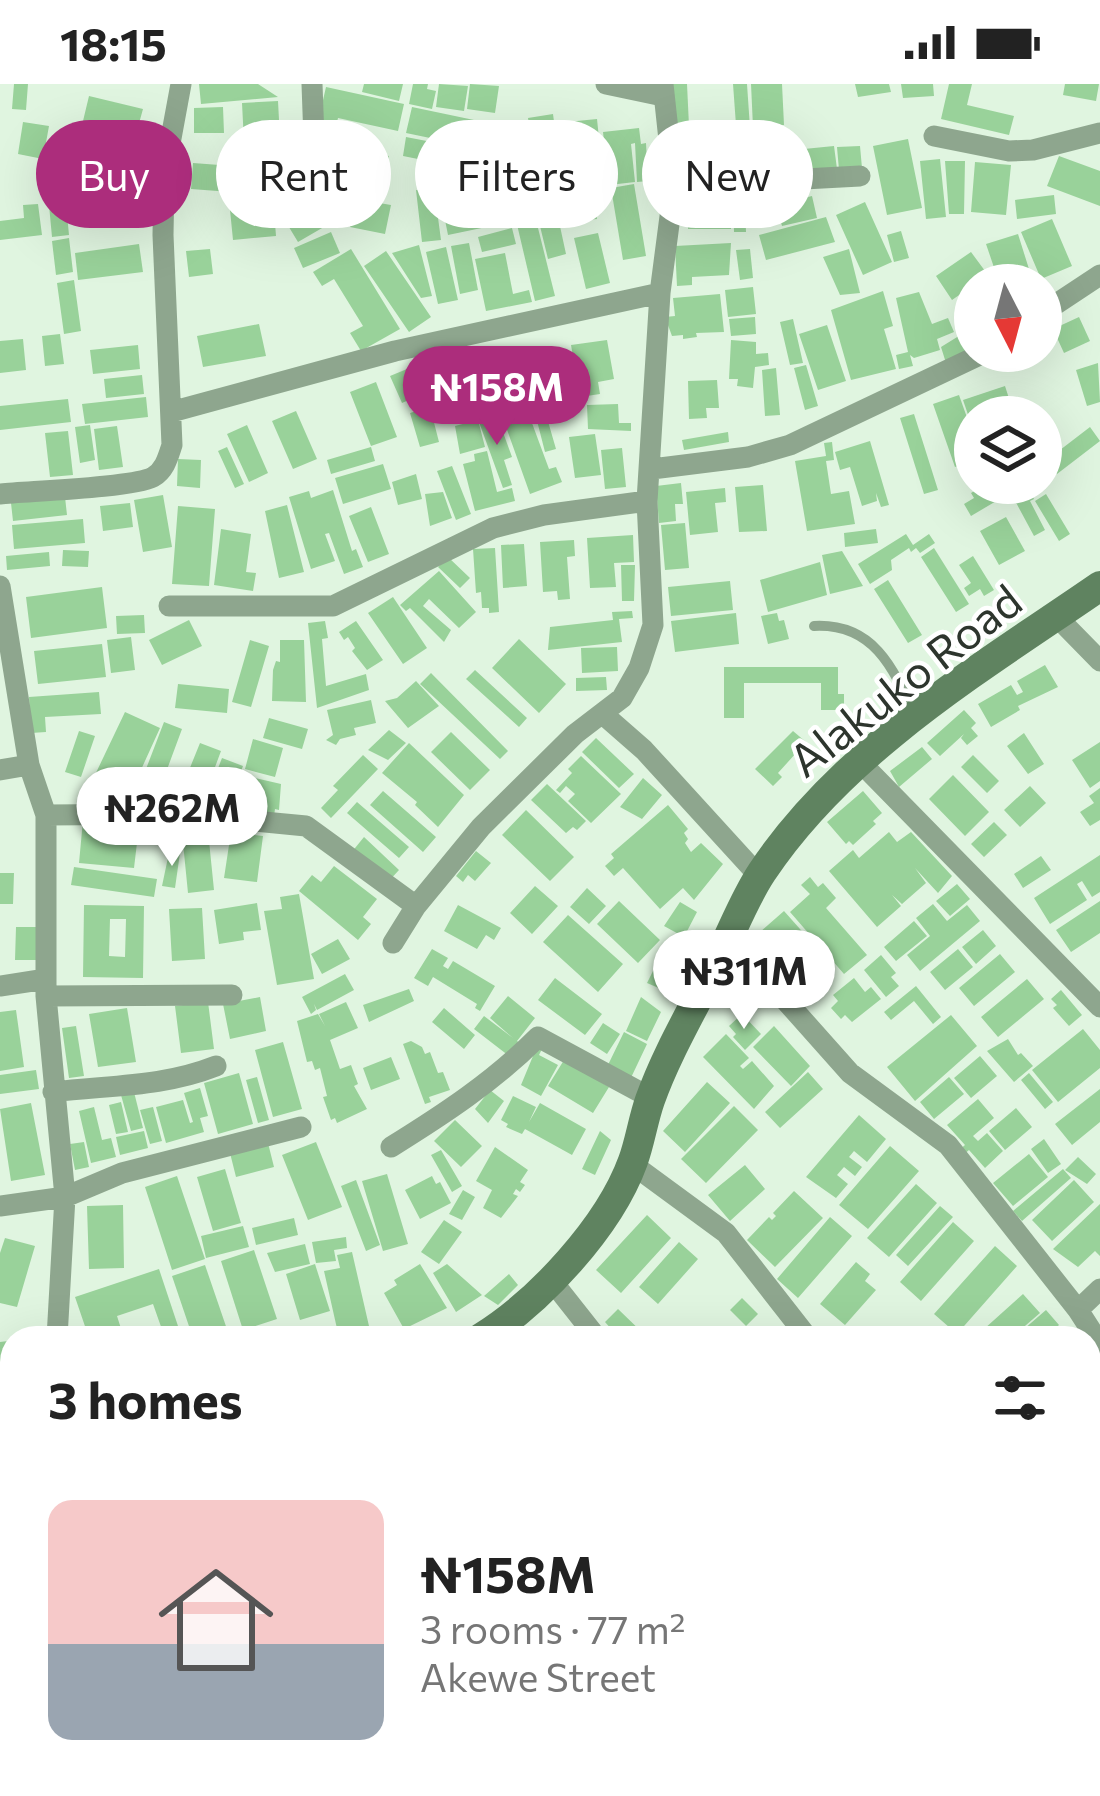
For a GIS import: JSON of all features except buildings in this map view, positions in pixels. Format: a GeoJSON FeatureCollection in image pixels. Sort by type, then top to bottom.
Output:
{"type":"FeatureCollection","features":[{"type":"Feature","properties":{"kind":"main road","name":"Alakuko Road"},"geometry":{"type":"LineString","coordinates":[[500,1326],[552,1281],[607,1209],[632,1165],[651,1099],[759,876],[802,815],[916,717],[1100,586]]}},
{"type":"Feature","properties":{"kind":"street"},"geometry":{"type":"LineString","coordinates":[[0,494],[152,477],[165,465],[172,445],[164,176],[181,84]]}},
{"type":"Feature","properties":{"kind":"street"},"geometry":{"type":"LineString","coordinates":[[312,84],[314,120]]}},
{"type":"Feature","properties":{"kind":"street"},"geometry":{"type":"LineString","coordinates":[[606,84],[663,90],[666,120]]}},
{"type":"Feature","properties":{"kind":"street"},"geometry":{"type":"LineString","coordinates":[[934,136],[1009,151],[1033,150],[1100,133]]}},
{"type":"Feature","properties":{"kind":"street"},"geometry":{"type":"LineString","coordinates":[[813,179],[860,176]]}},
{"type":"Feature","properties":{"kind":"street"},"geometry":{"type":"LineString","coordinates":[[393,944],[416,906],[481,827],[575,734],[622,698],[639,668],[653,625],[647,501],[669,228]]}},
{"type":"Feature","properties":{"kind":"street"},"geometry":{"type":"LineString","coordinates":[[1062,300],[1100,275]]}},
{"type":"Feature","properties":{"kind":"street"},"geometry":{"type":"LineString","coordinates":[[171,412],[395,351],[660,293]]}},
{"type":"Feature","properties":{"kind":"street"},"geometry":{"type":"LineString","coordinates":[[652,469],[748,458],[790,445],[954,369]]}},
{"type":"Feature","properties":{"kind":"street"},"geometry":{"type":"LineString","coordinates":[[169,606],[333,606],[493,528],[544,515],[647,501]]}},
{"type":"Feature","properties":{"kind":"street"},"geometry":{"type":"LineString","coordinates":[[0,586],[29,765],[46,815],[46,987],[65,1197],[58,1326]]}},
{"type":"Feature","properties":{"kind":"street"},"geometry":{"type":"LineString","coordinates":[[1056,616],[1100,661]]}},
{"type":"Feature","properties":{"kind":"street"},"geometry":{"type":"LineString","coordinates":[[604,715],[644,750],[759,876]]}},
{"type":"Feature","properties":{"kind":"street"},"geometry":{"type":"LineString","coordinates":[[860,762],[1100,1007]]}},
{"type":"Feature","properties":{"kind":"street"},"geometry":{"type":"LineString","coordinates":[[0,770],[29,765]]}},
{"type":"Feature","properties":{"kind":"street"},"geometry":{"type":"LineString","coordinates":[[46,815],[183,814],[306,826],[416,906]]}},
{"type":"Feature","properties":{"kind":"street"},"geometry":{"type":"LineString","coordinates":[[729,937],[850,1073],[948,1145],[1089,1326]]}},
{"type":"Feature","properties":{"kind":"street"},"geometry":{"type":"LineString","coordinates":[[0,986],[232,994]]}},
{"type":"Feature","properties":{"kind":"street"},"geometry":{"type":"LineString","coordinates":[[391,1147],[475,1093],[538,1037],[651,1099]]}},
{"type":"Feature","properties":{"kind":"street"},"geometry":{"type":"LineString","coordinates":[[53,1092],[156,1084],[216,1066]]}},
{"type":"Feature","properties":{"kind":"street"},"geometry":{"type":"LineString","coordinates":[[0,1206],[65,1197],[122,1173],[301,1127]]}},
{"type":"Feature","properties":{"kind":"street"},"geometry":{"type":"LineString","coordinates":[[632,1165],[725,1233],[799,1326]]}},
{"type":"Feature","properties":{"kind":"street"},"geometry":{"type":"LineString","coordinates":[[552,1281],[588,1326]]}},
{"type":"Feature","properties":{"kind":"street"},"geometry":{"type":"LineString","coordinates":[[1078,1310],[1100,1289]]}},
{"type":"Feature","properties":{"kind":"lane"},"geometry":{"type":"LineString","coordinates":[[814,626],[849,629],[880,649],[916,717]]}}]}
